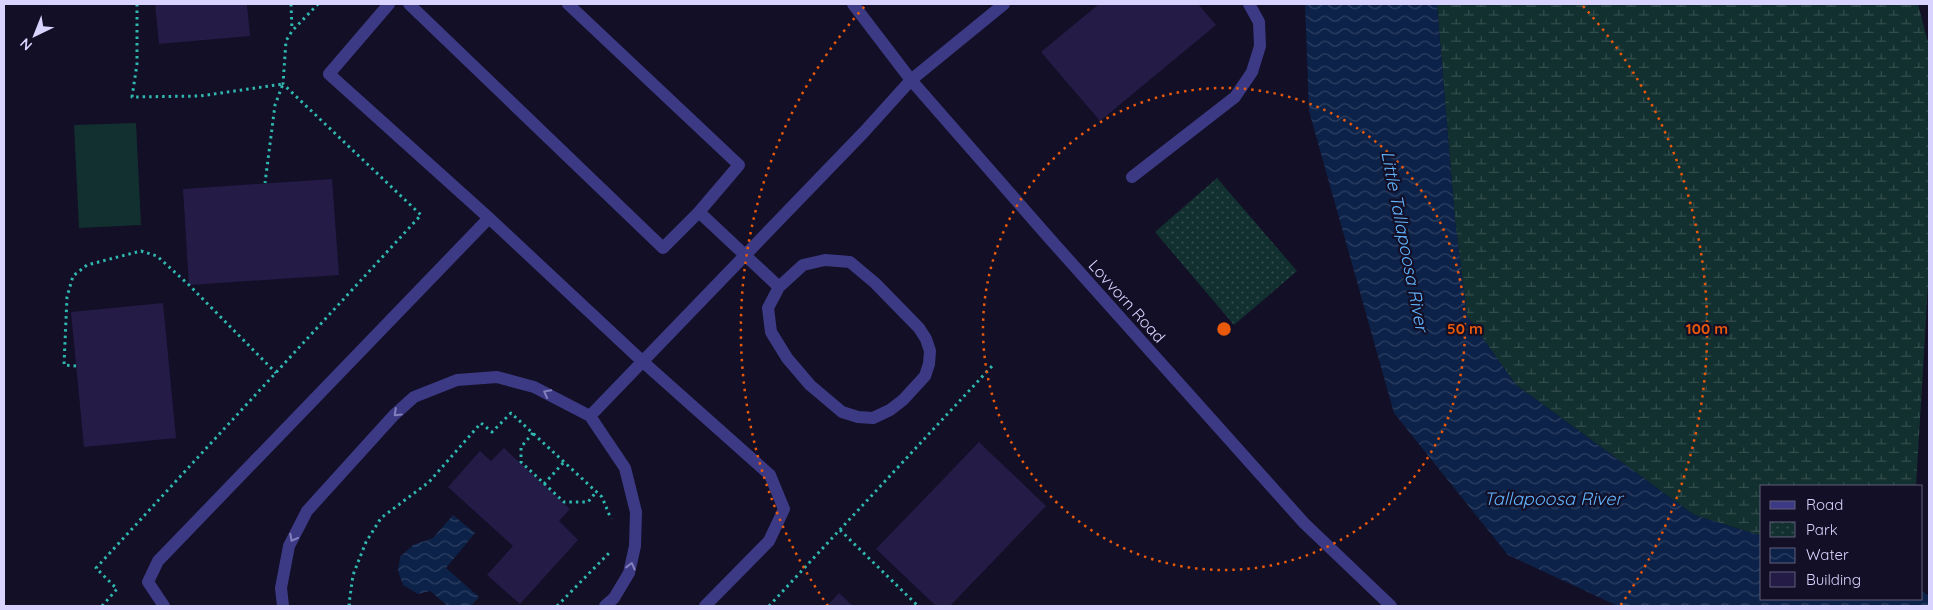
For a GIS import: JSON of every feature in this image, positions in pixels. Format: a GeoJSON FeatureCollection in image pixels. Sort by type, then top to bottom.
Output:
{"type":"FeatureCollection","features":[{"type":"Feature","properties":{"kind":"street"},"geometry":{"type":"LineString","coordinates":[[389,4],[329,74],[489,218],[642,361],[770,475],[784,509],[770,541],[705,606]]}},
{"type":"Feature","properties":{"kind":"street"},"geometry":{"type":"LineString","coordinates":[[409,4],[663,248],[699,212],[739,165],[568,4]]}},
{"type":"Feature","properties":{"kind":"street","name":"Lovvorn Road"},"geometry":{"type":"LineString","coordinates":[[853,4],[911,80],[1050,239],[1304,523],[1390,606]]}},
{"type":"Feature","properties":{"kind":"street"},"geometry":{"type":"LineString","coordinates":[[590,416],[864,132],[911,80],[1004,4]]}},
{"type":"Feature","properties":{"kind":"street"},"geometry":{"type":"LineString","coordinates":[[1132,177],[1235,97],[1252,72],[1260,46],[1258,22],[1249,4]]}},
{"type":"Feature","properties":{"kind":"street"},"geometry":{"type":"LineString","coordinates":[[699,212],[746,254],[779,287]]}},
{"type":"Feature","properties":{"kind":"street"},"geometry":{"type":"LineString","coordinates":[[164,606],[148,582],[158,561],[489,218]]}},
{"type":"Feature","properties":{"kind":"street"},"geometry":{"type":"LineString","coordinates":[[826,260],[850,262],[875,283],[926,339],[930,351],[929,364],[925,376],[903,400],[890,410],[874,418],[858,417],[842,412],[810,384],[787,358],[771,332],[768,308],[779,287],[803,264],[826,260]]}},
{"type":"Feature","properties":{"kind":"street"},"geometry":{"type":"LineString","coordinates":[[283,606],[280,588],[289,546],[307,511],[394,415],[414,397],[457,380],[497,377],[534,386],[590,416],[625,468],[636,512],[635,546],[629,572],[614,598],[605,606]]}},
{"type":"Feature","properties":{"kind":"path"},"geometry":{"type":"LineString","coordinates":[[138,4],[137,64],[132,97],[200,96],[283,84]]}},
{"type":"Feature","properties":{"kind":"path"},"geometry":{"type":"LineString","coordinates":[[291,4],[292,31]]}},
{"type":"Feature","properties":{"kind":"path"},"geometry":{"type":"LineString","coordinates":[[265,183],[275,104],[283,84],[286,41],[292,31],[318,4]]}},
{"type":"Feature","properties":{"kind":"path"},"geometry":{"type":"LineString","coordinates":[[102,606],[117,589],[96,568],[421,214],[283,84]]}},
{"type":"Feature","properties":{"kind":"path"},"geometry":{"type":"LineString","coordinates":[[76,366],[64,364],[67,297],[73,276],[86,265],[141,251],[157,256],[189,285],[276,372]]}},
{"type":"Feature","properties":{"kind":"path"},"geometry":{"type":"LineString","coordinates":[[769,606],[993,365]]}},
{"type":"Feature","properties":{"kind":"path"},"geometry":{"type":"LineString","coordinates":[[350,606],[348,604],[353,575],[366,542],[381,518],[429,482],[481,423],[492,432],[511,413],[602,497],[611,518],[612,526]]}},
{"type":"Feature","properties":{"kind":"path"},"geometry":{"type":"LineString","coordinates":[[533,433],[521,447],[521,462],[544,484],[564,502],[588,502],[596,491]]}},
{"type":"Feature","properties":{"kind":"path"},"geometry":{"type":"LineString","coordinates":[[544,484],[564,462]]}},
{"type":"Feature","properties":{"kind":"path"},"geometry":{"type":"LineString","coordinates":[[840,530],[918,606]]}},
{"type":"Feature","properties":{"kind":"path"},"geometry":{"type":"LineString","coordinates":[[557,606],[609,552]]}},
{"type":"Feature","properties":{"kind":"green space"},"geometry":{"type":"Polygon","coordinates":[[[1437,4],[1918,4],[1929,46],[1929,269],[1916,485],[1760,485],[1760,535],[1694,515],[1516,385],[1467,316],[1455,220],[1437,4]]]}},
{"type":"Feature","properties":{"kind":"green space"},"geometry":{"type":"Polygon","coordinates":[[[136,123],[141,225],[79,228],[74,125],[136,123]]]}},
{"type":"Feature","properties":{"kind":"green space"},"geometry":{"type":"Polygon","coordinates":[[[1217,178],[1297,271],[1234,325],[1155,232],[1217,178]]]}},
{"type":"Feature","properties":{"kind":"water","name":"Tallapoosa River"},"geometry":{"type":"Polygon","coordinates":[[[1305,4],[1437,4],[1455,220],[1467,316],[1516,385],[1694,515],[1760,535],[1760,600],[1923,600],[1923,592],[1929,596],[1929,606],[1618,606],[1508,555],[1394,413],[1309,111],[1305,4]]]}},
{"type":"Feature","properties":{"kind":"water"},"geometry":{"type":"Polygon","coordinates":[[[453,515],[475,533],[446,568],[479,597],[471,606],[448,606],[430,591],[418,594],[403,585],[398,571],[400,557],[413,545],[433,538],[453,515]]]}},
{"type":"Feature","properties":{"kind":"building"},"geometry":{"type":"Polygon","coordinates":[[[155,4],[247,4],[250,36],[159,44],[155,4]]]}},
{"type":"Feature","properties":{"kind":"building"},"geometry":{"type":"Polygon","coordinates":[[[1099,4],[1198,4],[1216,25],[1100,121],[1041,52],[1099,4]]]}},
{"type":"Feature","properties":{"kind":"building"},"geometry":{"type":"Polygon","coordinates":[[[332,179],[339,275],[189,285],[183,189],[332,179]]]}},
{"type":"Feature","properties":{"kind":"building"},"geometry":{"type":"Polygon","coordinates":[[[163,303],[176,438],[84,447],[71,312],[163,303]]]}},
{"type":"Feature","properties":{"kind":"building"},"geometry":{"type":"Polygon","coordinates":[[[979,442],[1046,506],[950,606],[936,606],[876,549],[979,442]]]}},
{"type":"Feature","properties":{"kind":"building"},"geometry":{"type":"Polygon","coordinates":[[[504,448],[570,509],[559,521],[578,540],[520,604],[487,575],[513,546],[448,487],[480,451],[491,461],[504,448]]]}},
{"type":"Feature","properties":{"kind":"building"},"geometry":{"type":"Polygon","coordinates":[[[839,593],[853,606],[827,606],[839,593]]]}},
{"type":"Feature","properties":{"kind":"water label","name":"Little Tallapoosa River"},"geometry":{"type":"Point","coordinates":[1405,241]}}]}
